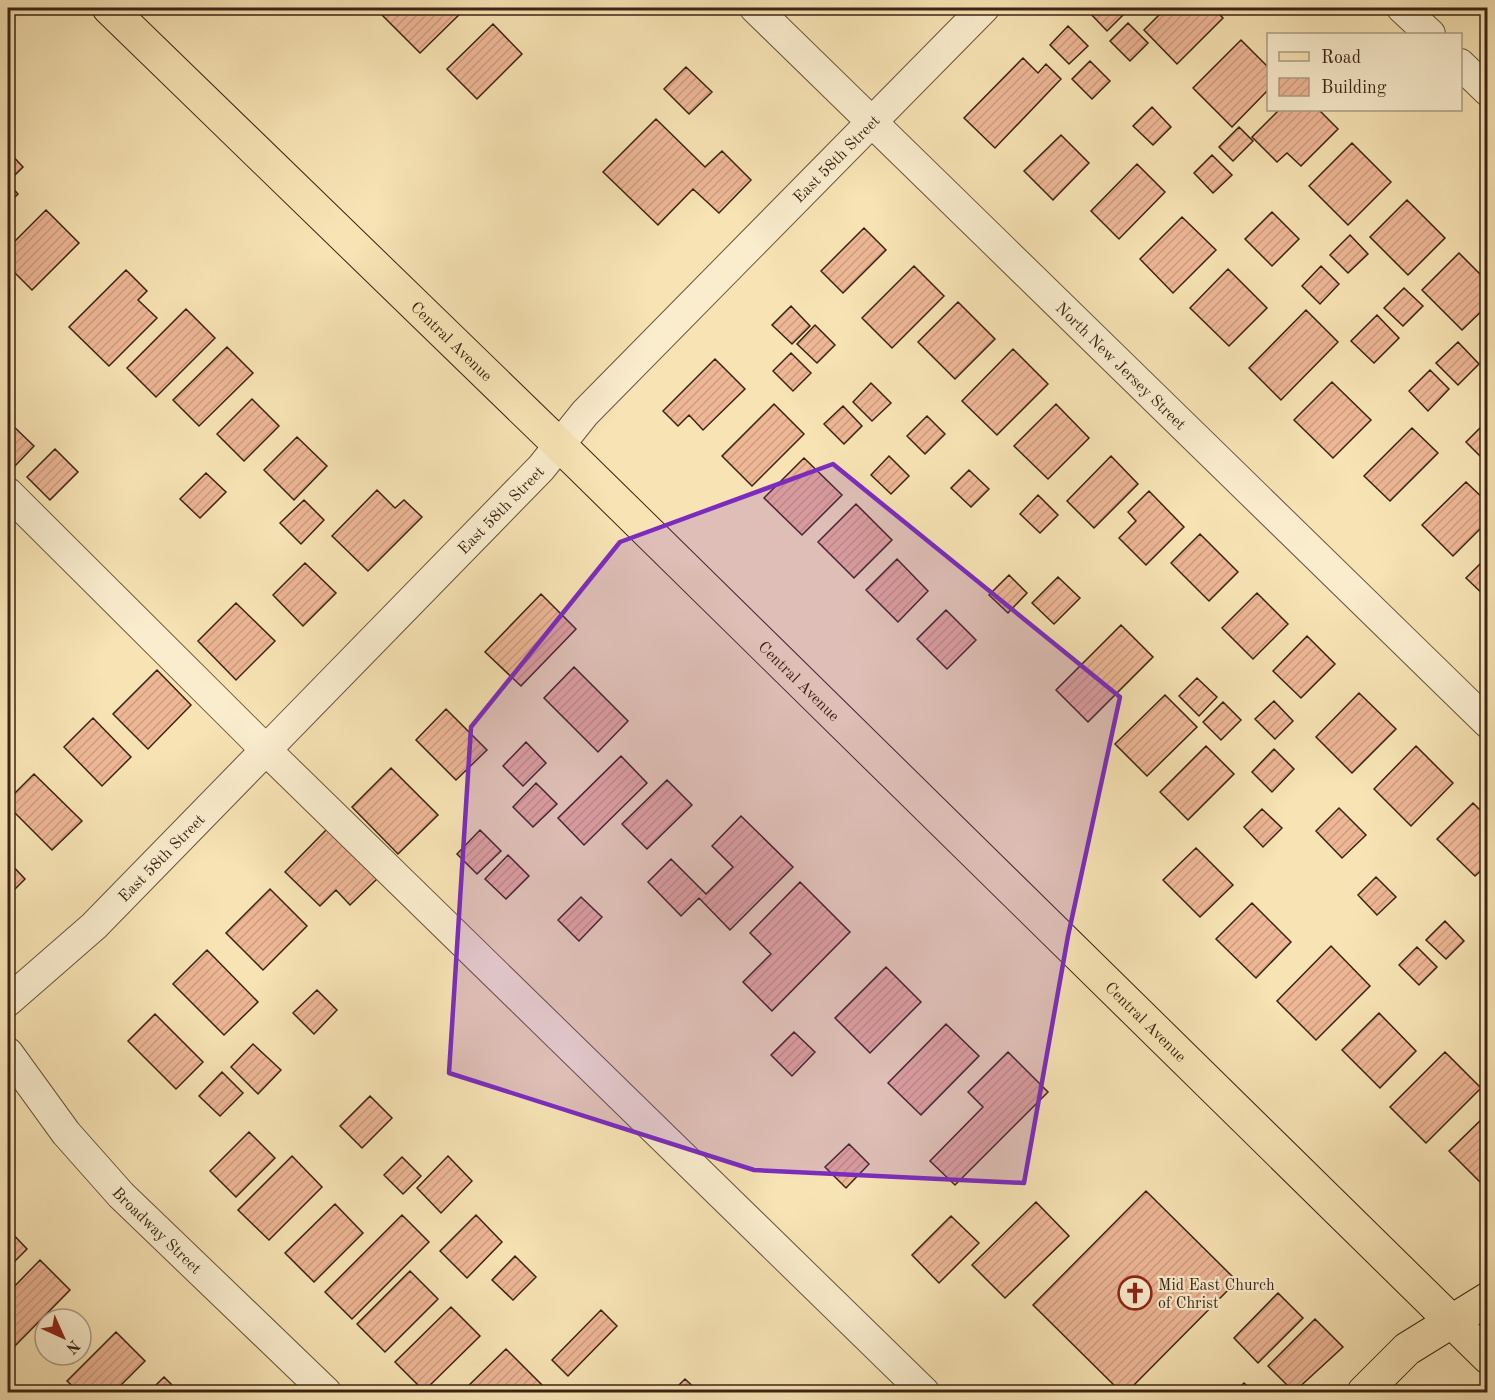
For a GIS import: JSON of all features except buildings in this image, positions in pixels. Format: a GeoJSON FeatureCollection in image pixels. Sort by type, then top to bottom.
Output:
{"type":"FeatureCollection","features":[{"type":"Feature","properties":{"kind":"main road","name":"Central Avenue"},"geometry":{"type":"LineString","coordinates":[[109,8],[559,445],[1488,1358]]}},
{"type":"Feature","properties":{"kind":"main road"},"geometry":{"type":"LineString","coordinates":[[1364,1392],[1407,1349],[1488,1299]]}},
{"type":"Feature","properties":{"kind":"street","name":"North New Jersey Street"},"geometry":{"type":"LineString","coordinates":[[755,8],[1488,723]]}},
{"type":"Feature","properties":{"kind":"street","name":"East 58th Street"},"geometry":{"type":"LineString","coordinates":[[8,1001],[94,926],[542,468],[585,413],[984,8]]}},
{"type":"Feature","properties":{"kind":"street"},"geometry":{"type":"LineString","coordinates":[[1402,8],[1429,33]]}},
{"type":"Feature","properties":{"kind":"street"},"geometry":{"type":"LineString","coordinates":[[1462,65],[1488,91]]}},
{"type":"Feature","properties":{"kind":"street"},"geometry":{"type":"LineString","coordinates":[[8,493],[243,724],[266,750],[924,1392]]}},
{"type":"Feature","properties":{"kind":"street","name":"Broadway Street"},"geometry":{"type":"LineString","coordinates":[[8,1053],[66,1133],[121,1195],[326,1392]]}},
{"type":"Feature","properties":{"kind":"highlighted area"},"geometry":{"type":"Polygon","coordinates":[[[833,464],[1120,697],[1068,936],[1024,1183],[754,1170],[449,1073],[471,727],[620,542],[833,464]]]}},
{"type":"Feature","properties":{"kind":"place","name":"Mid East Church of Christ"},"geometry":{"type":"Point","coordinates":[1135,1293]}}]}
